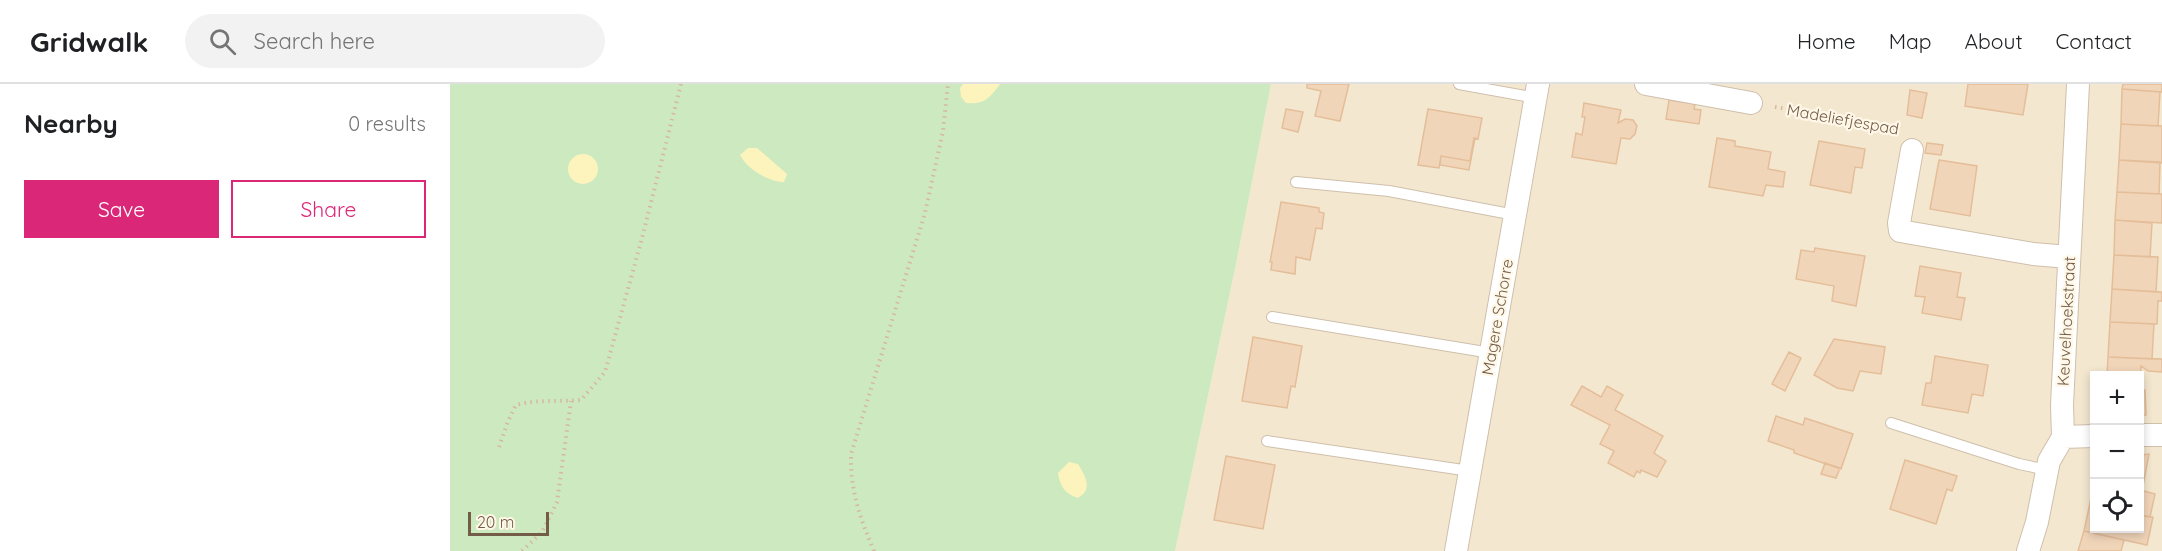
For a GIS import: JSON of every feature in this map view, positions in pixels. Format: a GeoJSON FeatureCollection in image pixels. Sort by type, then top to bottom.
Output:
{"type":"FeatureCollection","features":[{"type":"Feature","properties":{"kind":"street"},"geometry":{"type":"LineString","coordinates":[[1646,84],[1751,103]]}},
{"type":"Feature","properties":{"kind":"street","name":"Keuvelhoekstraat"},"geometry":{"type":"LineString","coordinates":[[2063,437],[2062,405],[2078,84]]}},
{"type":"Feature","properties":{"kind":"street","name":"Magere Schorre"},"geometry":{"type":"LineString","coordinates":[[1456,551],[1537,91]]}},
{"type":"Feature","properties":{"kind":"street","name":"Madeliefjespad"},"geometry":{"type":"LineString","coordinates":[[1912,150],[1899,223],[1900,231],[2034,254],[2069,256]]}},
{"type":"Feature","properties":{"kind":"street"},"geometry":{"type":"LineString","coordinates":[[2144,435],[2162,435]]}},
{"type":"Feature","properties":{"kind":"street"},"geometry":{"type":"LineString","coordinates":[[2028,551],[2037,522],[2049,461],[2063,437],[2090,436]]}},
{"type":"Feature","properties":{"kind":"lane"},"geometry":{"type":"LineString","coordinates":[[1459,84],[1537,91]]}},
{"type":"Feature","properties":{"kind":"lane"},"geometry":{"type":"LineString","coordinates":[[1296,182],[1389,191],[1515,215]]}},
{"type":"Feature","properties":{"kind":"lane"},"geometry":{"type":"LineString","coordinates":[[1272,317],[1491,353]]}},
{"type":"Feature","properties":{"kind":"lane"},"geometry":{"type":"LineString","coordinates":[[1892,423],[2019,465],[2047,470]]}},
{"type":"Feature","properties":{"kind":"lane"},"geometry":{"type":"LineString","coordinates":[[1267,441],[1470,471]]}},
{"type":"Feature","properties":{"kind":"path"},"geometry":{"type":"LineString","coordinates":[[499,447],[516,405],[532,400],[581,400],[605,372],[681,84]]}},
{"type":"Feature","properties":{"kind":"path"},"geometry":{"type":"LineString","coordinates":[[874,551],[860,516],[850,477],[851,454],[925,213],[943,131],[948,84]]}},
{"type":"Feature","properties":{"kind":"path","name":"Madeliefjespad"},"geometry":{"type":"LineString","coordinates":[[1751,103],[1915,132],[1912,150]]}},
{"type":"Feature","properties":{"kind":"path"},"geometry":{"type":"LineString","coordinates":[[522,551],[542,532],[557,502],[571,401]]}},
{"type":"Feature","properties":{"kind":"shaded area"},"geometry":{"type":"Polygon","coordinates":[[[1271,84],[2162,84],[2162,551],[1175,551],[1236,264],[1271,84]]]}},
{"type":"Feature","properties":{"kind":"green space"},"geometry":{"type":"Polygon","coordinates":[[[450,84],[1271,84],[1236,264],[1175,551],[450,551],[450,84]]]}},
{"type":"Feature","properties":{"kind":"sand"},"geometry":{"type":"Polygon","coordinates":[[[963,84],[1000,84],[986,100],[966,103],[961,97],[960,88],[963,84]]]}},
{"type":"Feature","properties":{"kind":"sand"},"geometry":{"type":"Polygon","coordinates":[[[748,148],[757,148],[787,174],[784,182],[765,177],[753,170],[740,155],[748,148]]]}},
{"type":"Feature","properties":{"kind":"sand"},"geometry":{"type":"Polygon","coordinates":[[[583,154],[593,159],[598,169],[593,179],[583,184],[573,179],[568,169],[573,159],[583,154]]]}},
{"type":"Feature","properties":{"kind":"sand"},"geometry":{"type":"Polygon","coordinates":[[[1069,462],[1078,464],[1087,482],[1085,491],[1078,498],[1066,492],[1059,478],[1058,473],[1069,462]]]}},
{"type":"Feature","properties":{"kind":"building"},"geometry":{"type":"Polygon","coordinates":[[[1307,84],[1349,84],[1340,121],[1315,116],[1321,91],[1307,88],[1307,84]]]}},
{"type":"Feature","properties":{"kind":"building"},"geometry":{"type":"Polygon","coordinates":[[[1968,84],[2028,84],[2023,115],[1965,106],[1968,84]]]}},
{"type":"Feature","properties":{"kind":"building"},"geometry":{"type":"Polygon","coordinates":[[[2123,84],[2162,84],[2162,92],[2122,89],[2123,84]]]}},
{"type":"Feature","properties":{"kind":"building"},"geometry":{"type":"Polygon","coordinates":[[[2122,89],[2160,92],[2158,126],[2121,124],[2122,89]]]}},
{"type":"Feature","properties":{"kind":"building"},"geometry":{"type":"Polygon","coordinates":[[[1910,90],[1927,93],[1922,118],[1907,115],[1910,90]]]}},
{"type":"Feature","properties":{"kind":"building"},"geometry":{"type":"Polygon","coordinates":[[[1669,100],[1695,104],[1694,109],[1701,110],[1699,124],[1666,119],[1669,100]]]}},
{"type":"Feature","properties":{"kind":"building"},"geometry":{"type":"Polygon","coordinates":[[[1584,103],[1621,110],[1618,123],[1625,119],[1633,120],[1637,126],[1635,134],[1630,139],[1621,138],[1616,164],[1572,157],[1576,133],[1582,135],[1585,117],[1582,117],[1584,103]]]}},
{"type":"Feature","properties":{"kind":"building"},"geometry":{"type":"Polygon","coordinates":[[[1286,109],[1303,112],[1298,132],[1282,128],[1286,109]]]}},
{"type":"Feature","properties":{"kind":"building"},"geometry":{"type":"Polygon","coordinates":[[[1428,109],[1482,118],[1478,139],[1474,138],[1470,161],[1441,156],[1439,168],[1418,165],[1428,109]]]}},
{"type":"Feature","properties":{"kind":"building"},"geometry":{"type":"Polygon","coordinates":[[[2121,124],[2162,126],[2162,163],[2119,160],[2121,124]]]}},
{"type":"Feature","properties":{"kind":"building"},"geometry":{"type":"Polygon","coordinates":[[[1474,138],[1469,170],[1440,165],[1441,156],[1470,161],[1474,138]]]}},
{"type":"Feature","properties":{"kind":"building"},"geometry":{"type":"Polygon","coordinates":[[[1717,138],[1735,141],[1735,146],[1771,152],[1768,169],[1785,172],[1783,187],[1766,185],[1763,196],[1709,187],[1717,138]]]}},
{"type":"Feature","properties":{"kind":"building"},"geometry":{"type":"Polygon","coordinates":[[[1819,141],[1865,149],[1862,168],[1855,167],[1851,193],[1810,185],[1819,141]]]}},
{"type":"Feature","properties":{"kind":"building"},"geometry":{"type":"Polygon","coordinates":[[[1927,143],[1943,145],[1941,155],[1925,153],[1927,143]]]}},
{"type":"Feature","properties":{"kind":"building"},"geometry":{"type":"Polygon","coordinates":[[[1939,160],[1977,166],[1970,216],[1930,209],[1939,160]]]}},
{"type":"Feature","properties":{"kind":"building"},"geometry":{"type":"Polygon","coordinates":[[[2119,160],[2160,162],[2159,194],[2117,192],[2119,160]]]}},
{"type":"Feature","properties":{"kind":"building"},"geometry":{"type":"Polygon","coordinates":[[[2117,192],[2162,194],[2162,223],[2115,220],[2117,192]]]}},
{"type":"Feature","properties":{"kind":"building"},"geometry":{"type":"Polygon","coordinates":[[[1281,202],[1319,208],[1319,212],[1324,213],[1322,229],[1316,228],[1310,260],[1296,257],[1295,274],[1271,270],[1272,262],[1270,262],[1281,202]]]}},
{"type":"Feature","properties":{"kind":"building"},"geometry":{"type":"Polygon","coordinates":[[[2115,220],[2152,223],[2150,257],[2114,255],[2115,220]]]}},
{"type":"Feature","properties":{"kind":"building"},"geometry":{"type":"Polygon","coordinates":[[[1815,248],[1865,256],[1856,306],[1832,301],[1834,286],[1796,279],[1801,250],[1814,252],[1815,248]]]}},
{"type":"Feature","properties":{"kind":"building"},"geometry":{"type":"Polygon","coordinates":[[[2114,255],[2158,257],[2156,292],[2112,289],[2114,255]]]}},
{"type":"Feature","properties":{"kind":"building"},"geometry":{"type":"Polygon","coordinates":[[[1920,266],[1961,273],[1957,297],[1965,298],[1961,320],[1922,313],[1925,297],[1915,296],[1920,266]]]}},
{"type":"Feature","properties":{"kind":"building"},"geometry":{"type":"Polygon","coordinates":[[[2112,289],[2162,292],[2162,301],[2158,301],[2157,324],[2110,322],[2112,289]]]}},
{"type":"Feature","properties":{"kind":"building"},"geometry":{"type":"Polygon","coordinates":[[[2110,322],[2154,324],[2152,359],[2108,357],[2110,322]]]}},
{"type":"Feature","properties":{"kind":"building"},"geometry":{"type":"Polygon","coordinates":[[[1253,337],[1302,346],[1295,387],[1291,386],[1287,408],[1242,401],[1253,337]]]}},
{"type":"Feature","properties":{"kind":"building"},"geometry":{"type":"Polygon","coordinates":[[[1834,339],[1885,347],[1881,374],[1860,371],[1853,391],[1837,388],[1814,375],[1834,339]]]}},
{"type":"Feature","properties":{"kind":"building"},"geometry":{"type":"Polygon","coordinates":[[[1789,352],[1801,358],[1785,391],[1772,384],[1789,352]]]}},
{"type":"Feature","properties":{"kind":"building"},"geometry":{"type":"Polygon","coordinates":[[[1935,356],[1988,365],[1983,396],[1972,394],[1968,413],[1922,405],[1926,383],[1931,383],[1935,356]]]}},
{"type":"Feature","properties":{"kind":"building"},"geometry":{"type":"Polygon","coordinates":[[[2108,357],[2162,359],[2162,372],[2148,371],[2141,366],[2141,371],[2107,371],[2108,357]]]}},
{"type":"Feature","properties":{"kind":"building"},"geometry":{"type":"Polygon","coordinates":[[[1582,386],[1601,397],[1607,386],[1623,395],[1615,410],[1663,436],[1654,453],[1666,461],[1657,477],[1641,470],[1640,473],[1637,471],[1634,477],[1608,463],[1614,451],[1600,444],[1610,425],[1571,405],[1582,386]]]}},
{"type":"Feature","properties":{"kind":"building"},"geometry":{"type":"Polygon","coordinates":[[[2144,390],[2145,390],[2146,415],[2144,415],[2144,390]]]}},
{"type":"Feature","properties":{"kind":"building"},"geometry":{"type":"Polygon","coordinates":[[[1776,416],[1803,425],[1805,418],[1853,434],[1841,469],[1794,453],[1794,450],[1768,441],[1776,416]]]}},
{"type":"Feature","properties":{"kind":"building"},"geometry":{"type":"Polygon","coordinates":[[[2149,454],[2144,480],[2144,479],[2144,455],[2149,454]]]}},
{"type":"Feature","properties":{"kind":"building"},"geometry":{"type":"Polygon","coordinates":[[[1226,456],[1275,465],[1263,529],[1214,520],[1226,456]]]}},
{"type":"Feature","properties":{"kind":"building"},"geometry":{"type":"Polygon","coordinates":[[[1905,460],[1957,476],[1952,491],[1947,489],[1936,524],[1890,509],[1905,460]]]}},
{"type":"Feature","properties":{"kind":"building"},"geometry":{"type":"Polygon","coordinates":[[[1825,463],[1840,468],[1836,478],[1821,474],[1825,463]]]}},
{"type":"Feature","properties":{"kind":"building"},"geometry":{"type":"Polygon","coordinates":[[[2144,491],[2155,494],[2150,517],[2144,516],[2144,491]]]}},
{"type":"Feature","properties":{"kind":"building"},"geometry":{"type":"Polygon","coordinates":[[[2090,503],[2090,532],[2084,531],[2090,503]]]}},
{"type":"Feature","properties":{"kind":"building"},"geometry":{"type":"Polygon","coordinates":[[[2144,516],[2153,517],[2147,545],[2093,533],[2144,533],[2144,516]]]}},
{"type":"Feature","properties":{"kind":"building"},"geometry":{"type":"Polygon","coordinates":[[[2084,531],[2124,540],[2121,551],[2078,551],[2084,531]]]}}]}
